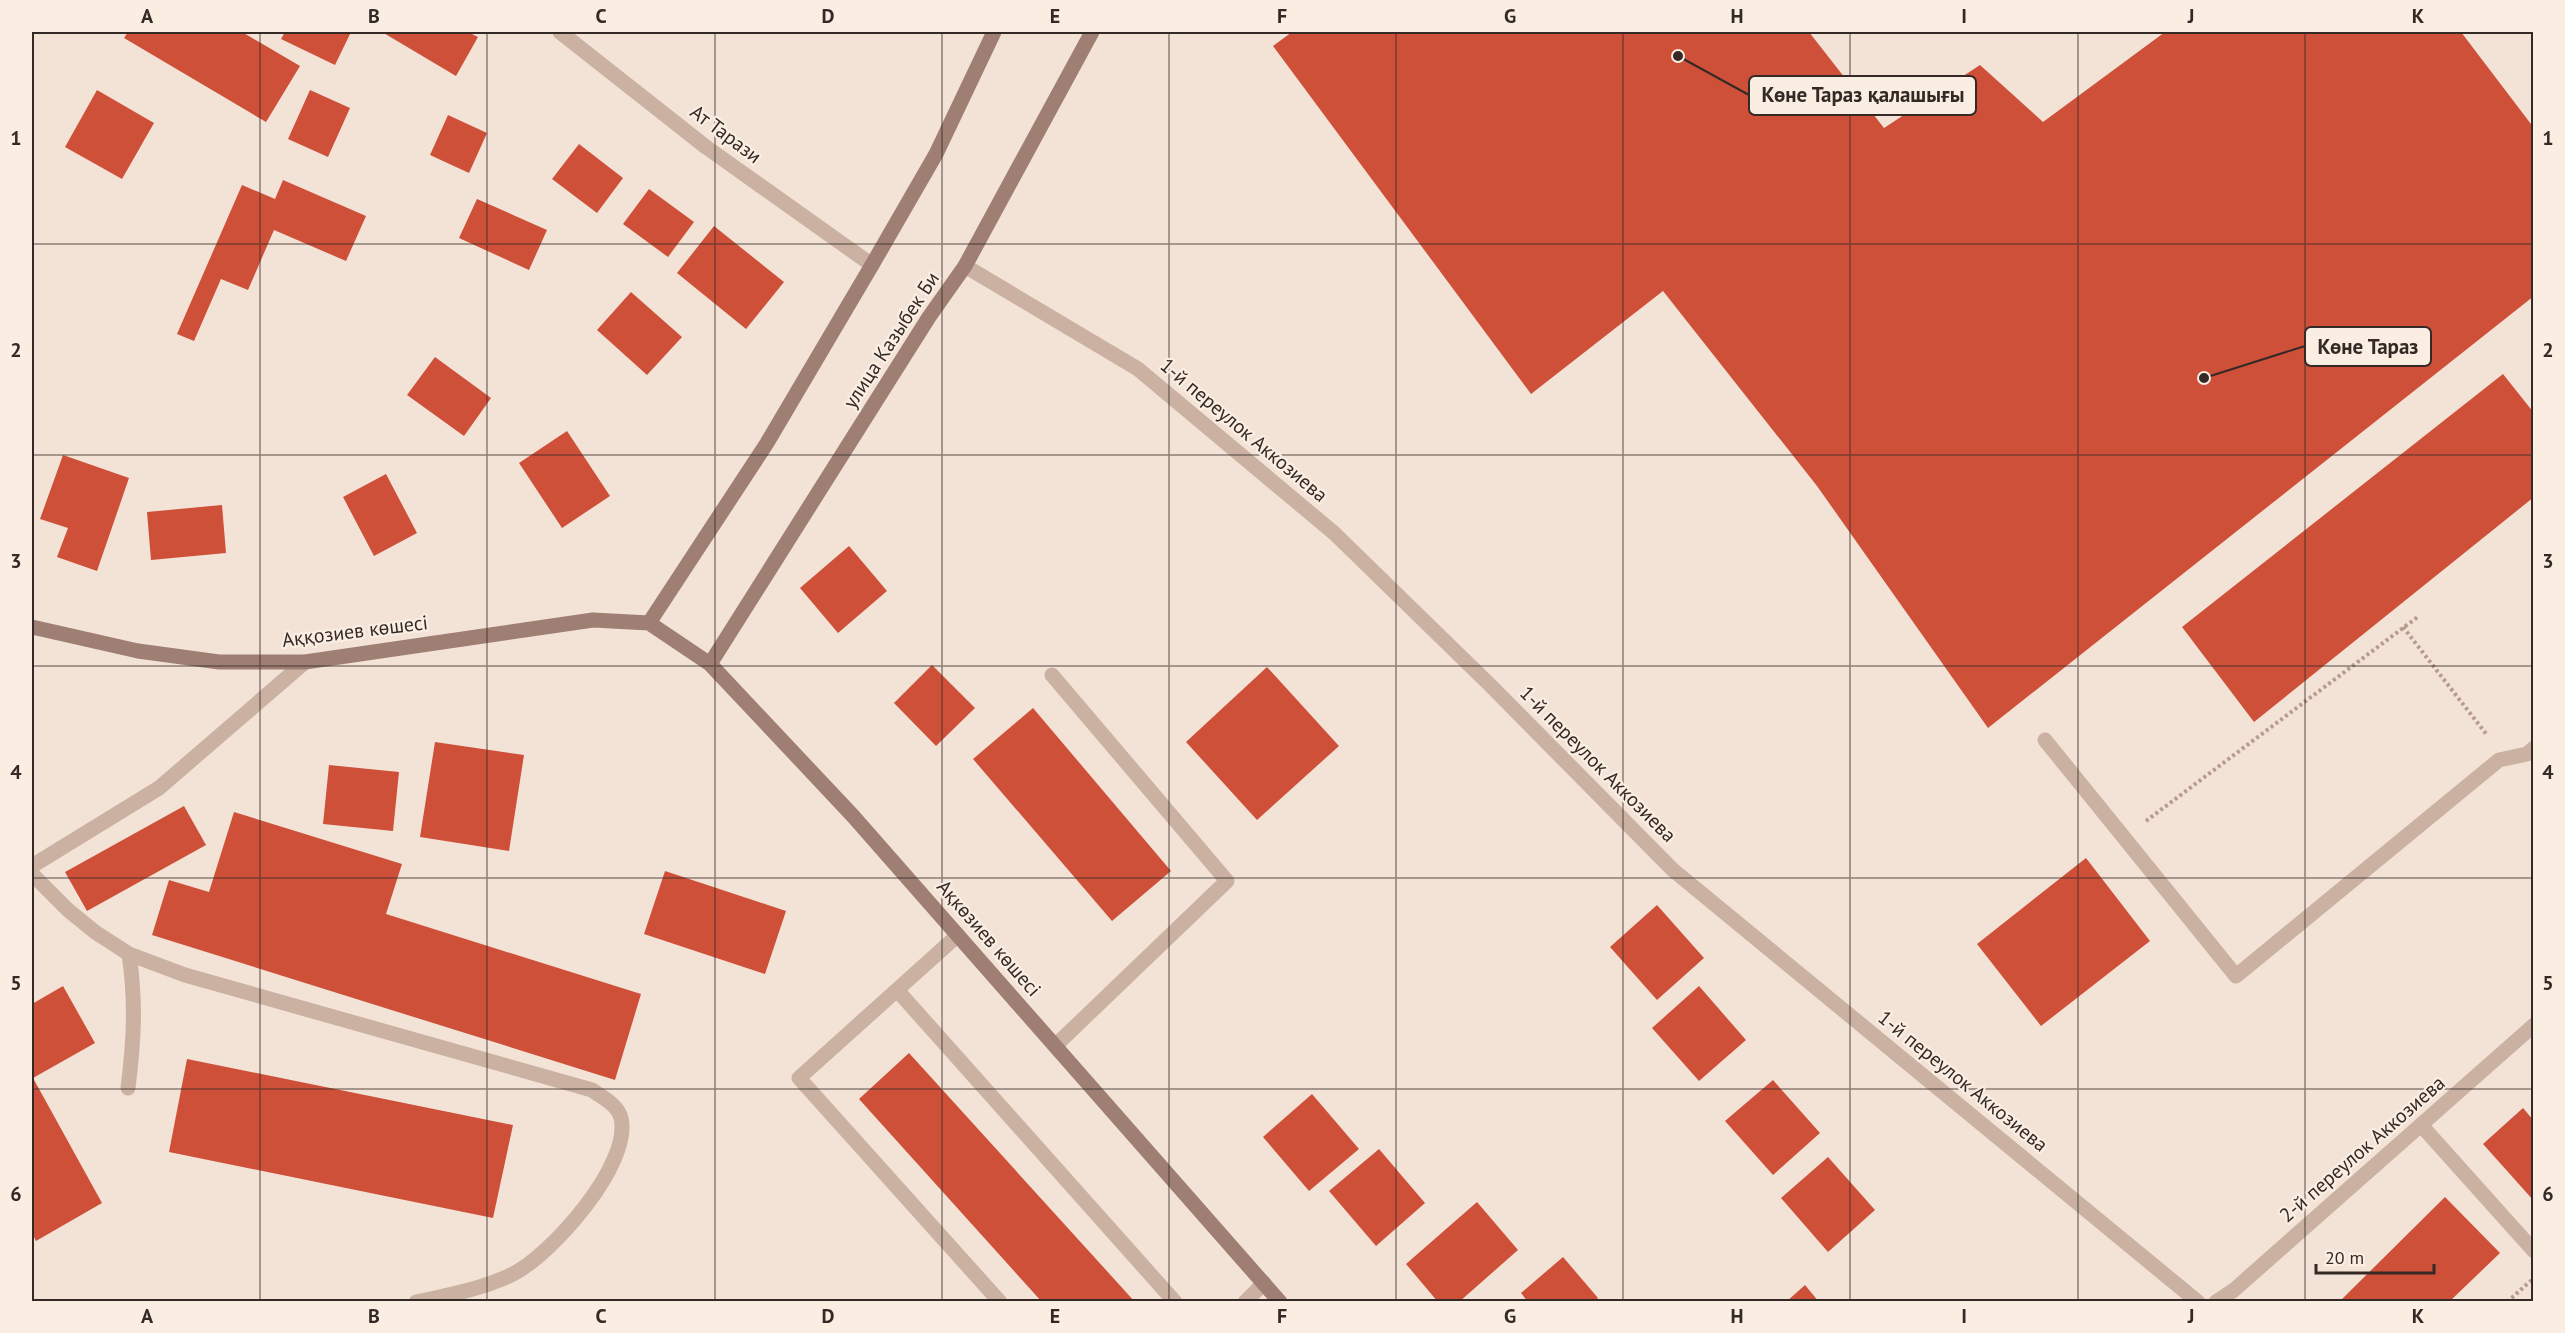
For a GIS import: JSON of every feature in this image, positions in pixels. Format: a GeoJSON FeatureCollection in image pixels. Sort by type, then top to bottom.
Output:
{"type":"FeatureCollection","features":[{"type":"Feature","properties":{"kind":"main road"},"geometry":{"type":"LineString","coordinates":[[649,622],[767,443],[872,265],[936,154],[994,32]]}},
{"type":"Feature","properties":{"kind":"main road","name":"улица Казыбек Би"},"geometry":{"type":"LineString","coordinates":[[710,664],[929,317],[965,266],[1092,32]]}},
{"type":"Feature","properties":{"kind":"main road","name":"Аққозиев көшесі"},"geometry":{"type":"LineString","coordinates":[[32,627],[138,651],[219,662],[305,662],[593,620],[649,622]]}},
{"type":"Feature","properties":{"kind":"main road","name":"Ақкөзиев көшесі"},"geometry":{"type":"LineString","coordinates":[[649,622],[710,664],[853,816],[1280,1302]]}},
{"type":"Feature","properties":{"kind":"street","name":"Ат Тарази"},"geometry":{"type":"LineString","coordinates":[[560,32],[706,147],[872,265]]}},
{"type":"Feature","properties":{"kind":"street","name":"1-й переулок Аккозиева"},"geometry":{"type":"LineString","coordinates":[[965,266],[1138,369],[1334,532],[1673,870],[2198,1302]]}},
{"type":"Feature","properties":{"kind":"street"},"geometry":{"type":"LineString","coordinates":[[32,866],[159,788],[305,662]]}},
{"type":"Feature","properties":{"kind":"street"},"geometry":{"type":"LineString","coordinates":[[1052,675],[1227,881],[1056,1045]]}},
{"type":"Feature","properties":{"kind":"street"},"geometry":{"type":"LineString","coordinates":[[2045,740],[2236,976],[2499,760],[2528,754],[2534,748]]}},
{"type":"Feature","properties":{"kind":"street"},"geometry":{"type":"LineString","coordinates":[[32,874],[68,910],[129,954],[185,975],[592,1090],[611,1103],[621,1116],[622,1137],[611,1167],[588,1202],[554,1243],[514,1273],[468,1292],[416,1302]]}},
{"type":"Feature","properties":{"kind":"street"},"geometry":{"type":"LineString","coordinates":[[958,935],[799,1078],[1000,1302]]}},
{"type":"Feature","properties":{"kind":"street"},"geometry":{"type":"LineString","coordinates":[[128,1088],[135,1039],[135,992],[129,954]]}},
{"type":"Feature","properties":{"kind":"street"},"geometry":{"type":"LineString","coordinates":[[897,990],[1175,1302]]}},
{"type":"Feature","properties":{"kind":"street","name":"2-й переулок Аккозиева"},"geometry":{"type":"LineString","coordinates":[[2216,1302],[2234,1290],[2534,1025]]}},
{"type":"Feature","properties":{"kind":"street"},"geometry":{"type":"LineString","coordinates":[[2421,1125],[2534,1251]]}},
{"type":"Feature","properties":{"kind":"street"},"geometry":{"type":"LineString","coordinates":[[1245,1302],[1264,1283]]}},
{"type":"Feature","properties":{"kind":"path"},"geometry":{"type":"LineString","coordinates":[[2123,838],[2419,616]]}},
{"type":"Feature","properties":{"kind":"path"},"geometry":{"type":"LineString","coordinates":[[2403,627],[2486,732],[2499,760]]}},
{"type":"Feature","properties":{"kind":"path"},"geometry":{"type":"LineString","coordinates":[[2506,1302],[2534,1279]]}},
{"type":"Feature","properties":{"kind":"building"},"geometry":{"type":"Polygon","coordinates":[[[128,32],[242,32],[300,66],[266,122],[124,38],[128,32]]]}},
{"type":"Feature","properties":{"kind":"building"},"geometry":{"type":"Polygon","coordinates":[[[285,32],[351,32],[335,65],[281,39],[285,32]]]}},
{"type":"Feature","properties":{"kind":"building"},"geometry":{"type":"Polygon","coordinates":[[[382,32],[468,32],[478,37],[456,76],[382,32]]]}},
{"type":"Feature","properties":{"kind":"building"},"geometry":{"type":"Polygon","coordinates":[[[1292,32],[1809,32],[1884,128],[1980,65],[2043,122],[2165,32],[2461,32],[2534,128],[2534,296],[1988,728],[1817,486],[1663,291],[1531,394],[1273,46],[1292,32]]]}},
{"type":"Feature","properties":{"kind":"building"},"geometry":{"type":"Polygon","coordinates":[[[97,90],[154,123],[122,179],[65,147],[97,90]]]}},
{"type":"Feature","properties":{"kind":"building"},"geometry":{"type":"Polygon","coordinates":[[[310,90],[350,108],[328,157],[288,139],[310,90]]]}},
{"type":"Feature","properties":{"kind":"building"},"geometry":{"type":"Polygon","coordinates":[[[448,115],[487,133],[469,173],[430,155],[448,115]]]}},
{"type":"Feature","properties":{"kind":"building"},"geometry":{"type":"Polygon","coordinates":[[[579,144],[623,178],[597,213],[552,179],[579,144]]]}},
{"type":"Feature","properties":{"kind":"building"},"geometry":{"type":"Polygon","coordinates":[[[283,180],[366,216],[346,261],[274,230],[248,290],[221,279],[194,341],[177,334],[242,185],[275,199],[283,180]]]}},
{"type":"Feature","properties":{"kind":"building"},"geometry":{"type":"Polygon","coordinates":[[[649,189],[694,222],[668,257],[623,224],[649,189]]]}},
{"type":"Feature","properties":{"kind":"building"},"geometry":{"type":"Polygon","coordinates":[[[477,199],[547,230],[529,270],[459,238],[477,199]]]}},
{"type":"Feature","properties":{"kind":"building"},"geometry":{"type":"Polygon","coordinates":[[[714,226],[784,282],[746,329],[677,273],[714,226]]]}},
{"type":"Feature","properties":{"kind":"building"},"geometry":{"type":"Polygon","coordinates":[[[631,292],[682,337],[647,375],[597,330],[631,292]]]}},
{"type":"Feature","properties":{"kind":"building"},"geometry":{"type":"Polygon","coordinates":[[[435,357],[491,398],[464,436],[407,395],[435,357]]]}},
{"type":"Feature","properties":{"kind":"building"},"geometry":{"type":"Polygon","coordinates":[[[2503,374],[2534,413],[2534,497],[2254,722],[2182,627],[2503,374]]]}},
{"type":"Feature","properties":{"kind":"building"},"geometry":{"type":"Polygon","coordinates":[[[567,431],[610,496],[562,528],[519,463],[567,431]]]}},
{"type":"Feature","properties":{"kind":"building"},"geometry":{"type":"Polygon","coordinates":[[[63,455],[129,478],[97,571],[57,557],[68,528],[40,519],[63,455]]]}},
{"type":"Feature","properties":{"kind":"building"},"geometry":{"type":"Polygon","coordinates":[[[386,474],[417,533],[374,556],[343,497],[386,474]]]}},
{"type":"Feature","properties":{"kind":"building"},"geometry":{"type":"Polygon","coordinates":[[[222,505],[226,553],[151,560],[147,512],[222,505]]]}},
{"type":"Feature","properties":{"kind":"building"},"geometry":{"type":"Polygon","coordinates":[[[849,546],[887,591],[838,633],[800,588],[849,546]]]}},
{"type":"Feature","properties":{"kind":"building"},"geometry":{"type":"Polygon","coordinates":[[[932,665],[975,708],[936,746],[894,703],[932,665]]]}},
{"type":"Feature","properties":{"kind":"building"},"geometry":{"type":"Polygon","coordinates":[[[1267,667],[1339,746],[1257,820],[1186,742],[1267,667]]]}},
{"type":"Feature","properties":{"kind":"building"},"geometry":{"type":"Polygon","coordinates":[[[1033,708],[1171,871],[1112,921],[973,759],[1033,708]]]}},
{"type":"Feature","properties":{"kind":"building"},"geometry":{"type":"Polygon","coordinates":[[[435,742],[524,755],[509,851],[420,837],[435,742]]]}},
{"type":"Feature","properties":{"kind":"building"},"geometry":{"type":"Polygon","coordinates":[[[329,765],[399,772],[393,831],[323,824],[329,765]]]}},
{"type":"Feature","properties":{"kind":"building"},"geometry":{"type":"Polygon","coordinates":[[[184,806],[206,845],[87,911],[65,872],[184,806]]]}},
{"type":"Feature","properties":{"kind":"building"},"geometry":{"type":"Polygon","coordinates":[[[234,812],[402,864],[386,914],[641,994],[615,1080],[152,935],[169,880],[209,892],[234,812]]]}},
{"type":"Feature","properties":{"kind":"building"},"geometry":{"type":"Polygon","coordinates":[[[2086,858],[2150,941],[2041,1026],[1977,944],[2086,858]]]}},
{"type":"Feature","properties":{"kind":"building"},"geometry":{"type":"Polygon","coordinates":[[[665,871],[786,911],[765,974],[644,934],[665,871]]]}},
{"type":"Feature","properties":{"kind":"building"},"geometry":{"type":"Polygon","coordinates":[[[1657,905],[1704,958],[1657,1000],[1610,947],[1657,905]]]}},
{"type":"Feature","properties":{"kind":"building"},"geometry":{"type":"Polygon","coordinates":[[[63,986],[95,1043],[33,1078],[102,1203],[36,1241],[32,1233],[32,1004],[63,986]]]}},
{"type":"Feature","properties":{"kind":"building"},"geometry":{"type":"Polygon","coordinates":[[[1699,986],[1746,1040],[1699,1081],[1652,1028],[1699,986]]]}},
{"type":"Feature","properties":{"kind":"building"},"geometry":{"type":"Polygon","coordinates":[[[909,1053],[1135,1302],[1042,1302],[859,1099],[909,1053]]]}},
{"type":"Feature","properties":{"kind":"building"},"geometry":{"type":"Polygon","coordinates":[[[187,1059],[513,1125],[493,1218],[169,1152],[187,1059]]]}},
{"type":"Feature","properties":{"kind":"building"},"geometry":{"type":"Polygon","coordinates":[[[1773,1080],[1820,1133],[1773,1175],[1725,1121],[1773,1080]]]}},
{"type":"Feature","properties":{"kind":"building"},"geometry":{"type":"Polygon","coordinates":[[[1312,1094],[1359,1149],[1309,1191],[1263,1137],[1312,1094]]]}},
{"type":"Feature","properties":{"kind":"building"},"geometry":{"type":"Polygon","coordinates":[[[2523,1108],[2534,1121],[2534,1201],[2483,1144],[2523,1108]]]}},
{"type":"Feature","properties":{"kind":"building"},"geometry":{"type":"Polygon","coordinates":[[[1379,1149],[1425,1203],[1376,1246],[1329,1191],[1379,1149]]]}},
{"type":"Feature","properties":{"kind":"building"},"geometry":{"type":"Polygon","coordinates":[[[1828,1157],[1875,1210],[1828,1252],[1781,1198],[1828,1157]]]}},
{"type":"Feature","properties":{"kind":"building"},"geometry":{"type":"Polygon","coordinates":[[[2445,1197],[2500,1253],[2449,1302],[2339,1302],[2445,1197]]]}},
{"type":"Feature","properties":{"kind":"building"},"geometry":{"type":"Polygon","coordinates":[[[1477,1202],[1518,1250],[1459,1302],[1438,1302],[1406,1264],[1477,1202]]]}},
{"type":"Feature","properties":{"kind":"building"},"geometry":{"type":"Polygon","coordinates":[[[1563,1257],[1598,1298],[1594,1302],[1528,1302],[1521,1293],[1563,1257]]]}},
{"type":"Feature","properties":{"kind":"building"},"geometry":{"type":"Polygon","coordinates":[[[1805,1285],[1819,1302],[1786,1302],[1805,1285]]]}},
{"type":"Feature","properties":{"kind":"place","name":"Көне Тараз қалашығы"},"geometry":{"type":"Point","coordinates":[1678,56]}},
{"type":"Feature","properties":{"kind":"place","name":"Көне Тараз"},"geometry":{"type":"Point","coordinates":[2204,378]}}]}
